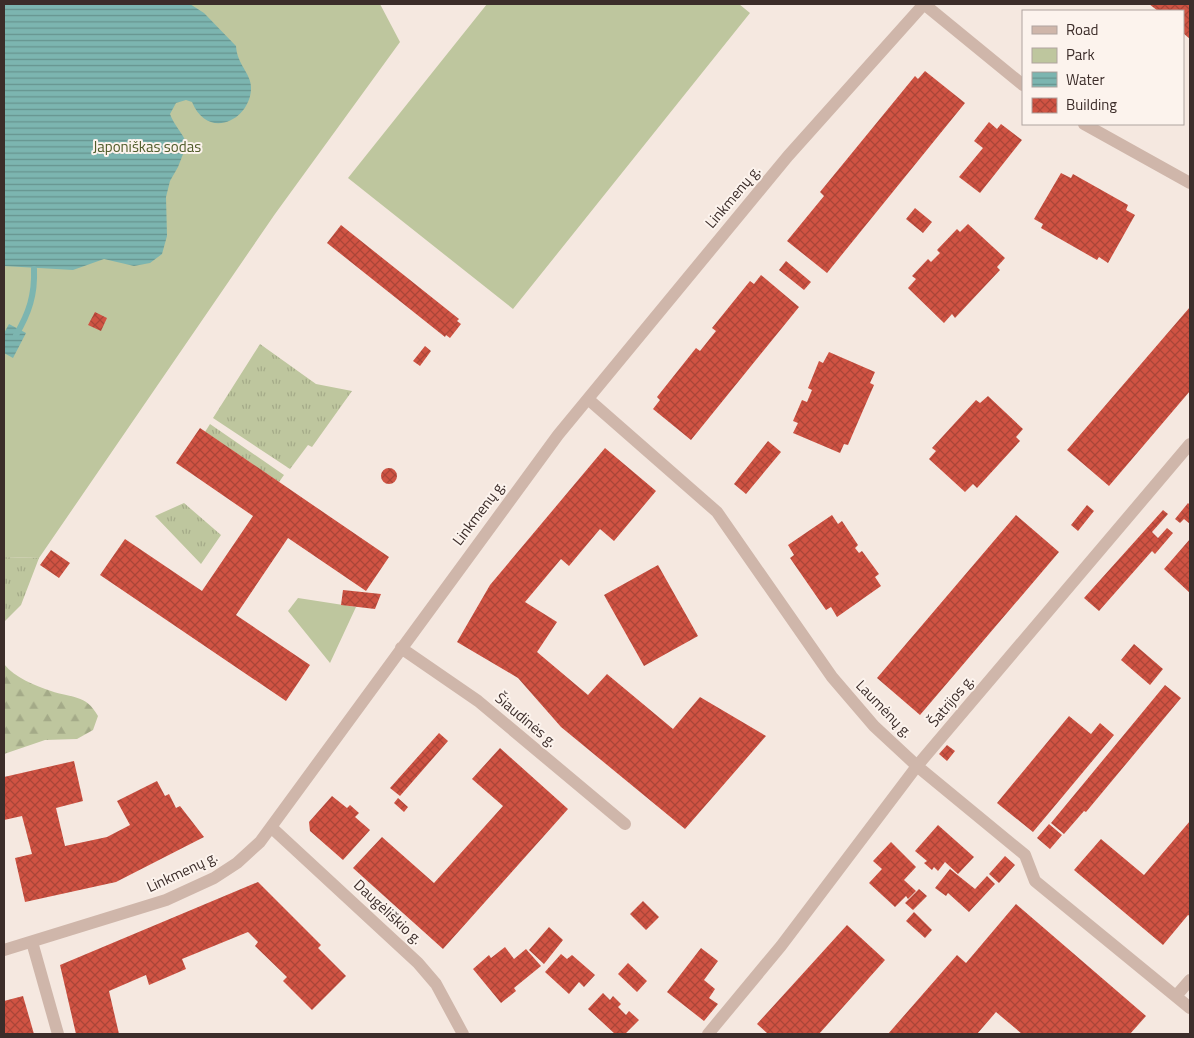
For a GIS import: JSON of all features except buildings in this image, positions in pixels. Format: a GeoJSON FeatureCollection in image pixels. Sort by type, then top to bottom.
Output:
{"type":"FeatureCollection","features":[{"type":"Feature","properties":{"kind":"street"},"geometry":{"type":"LineString","coordinates":[[924,4],[1022,84]]}},
{"type":"Feature","properties":{"kind":"street","name":"Linkmenų g."},"geometry":{"type":"LineString","coordinates":[[4,950],[166,900],[214,878],[237,863],[272,828],[401,648],[547,450],[788,156],[924,4]]}},
{"type":"Feature","properties":{"kind":"street"},"geometry":{"type":"LineString","coordinates":[[1086,125],[1190,183]]}},
{"type":"Feature","properties":{"kind":"street","name":"Laumėnų g."},"geometry":{"type":"LineString","coordinates":[[588,399],[717,512],[832,678],[874,726],[917,766],[1025,855],[1035,881],[1190,1008]]}},
{"type":"Feature","properties":{"kind":"street","name":"Šatrijos g."},"geometry":{"type":"LineString","coordinates":[[708,1034],[781,946],[917,766],[1190,444]]}},
{"type":"Feature","properties":{"kind":"street","name":"Šiaudinės g."},"geometry":{"type":"LineString","coordinates":[[401,648],[478,701],[624,824]]}},
{"type":"Feature","properties":{"kind":"street","name":"Daugėliškio g."},"geometry":{"type":"LineString","coordinates":[[272,828],[418,963],[436,984],[463,1034]]}},
{"type":"Feature","properties":{"kind":"street"},"geometry":{"type":"LineString","coordinates":[[32,942],[58,1034]]}},
{"type":"Feature","properties":{"kind":"street"},"geometry":{"type":"LineString","coordinates":[[1176,996],[1190,980]]}},
{"type":"Feature","properties":{"kind":"green space","name":"Japoniškas sodas"},"geometry":{"type":"Polygon","coordinates":[[[4,4],[380,4],[400,42],[275,214],[39,558],[4,557],[4,4]]]}},
{"type":"Feature","properties":{"kind":"green space"},"geometry":{"type":"Polygon","coordinates":[[[487,4],[739,4],[750,13],[513,309],[348,178],[487,4]]]}},
{"type":"Feature","properties":{"kind":"green space"},"geometry":{"type":"Polygon","coordinates":[[[260,344],[316,384],[352,391],[312,447],[308,445],[290,469],[213,418],[260,344]]]}},
{"type":"Feature","properties":{"kind":"green space"},"geometry":{"type":"Polygon","coordinates":[[[210,424],[284,475],[279,482],[205,432],[210,424]]]}},
{"type":"Feature","properties":{"kind":"green space"},"geometry":{"type":"Polygon","coordinates":[[[184,503],[221,535],[201,564],[155,516],[184,503]]]}},
{"type":"Feature","properties":{"kind":"green space"},"geometry":{"type":"Polygon","coordinates":[[[4,557],[39,558],[21,605],[4,622],[4,557]]]}},
{"type":"Feature","properties":{"kind":"green space"},"geometry":{"type":"Polygon","coordinates":[[[298,598],[356,607],[330,663],[288,611],[298,598]]]}},
{"type":"Feature","properties":{"kind":"green space"},"geometry":{"type":"Polygon","coordinates":[[[4,664],[19,677],[32,684],[83,700],[98,716],[93,730],[77,739],[45,740],[4,754],[4,664]]]}},
{"type":"Feature","properties":{"kind":"water"},"geometry":{"type":"Polygon","coordinates":[[[4,4],[190,4],[204,13],[236,46],[239,59],[251,84],[249,100],[244,110],[227,122],[217,123],[208,121],[199,114],[192,102],[186,100],[176,103],[170,114],[187,144],[170,181],[166,197],[167,236],[162,254],[150,263],[134,266],[104,259],[73,270],[4,266],[4,4]]]}},
{"type":"Feature","properties":{"kind":"water"},"geometry":{"type":"Polygon","coordinates":[[[9,324],[26,333],[13,358],[4,353],[4,333],[9,324]]]}},
{"type":"Feature","properties":{"kind":"waterway"},"geometry":{"type":"LineString","coordinates":[[16,335],[30,304],[34,269]]}}]}
